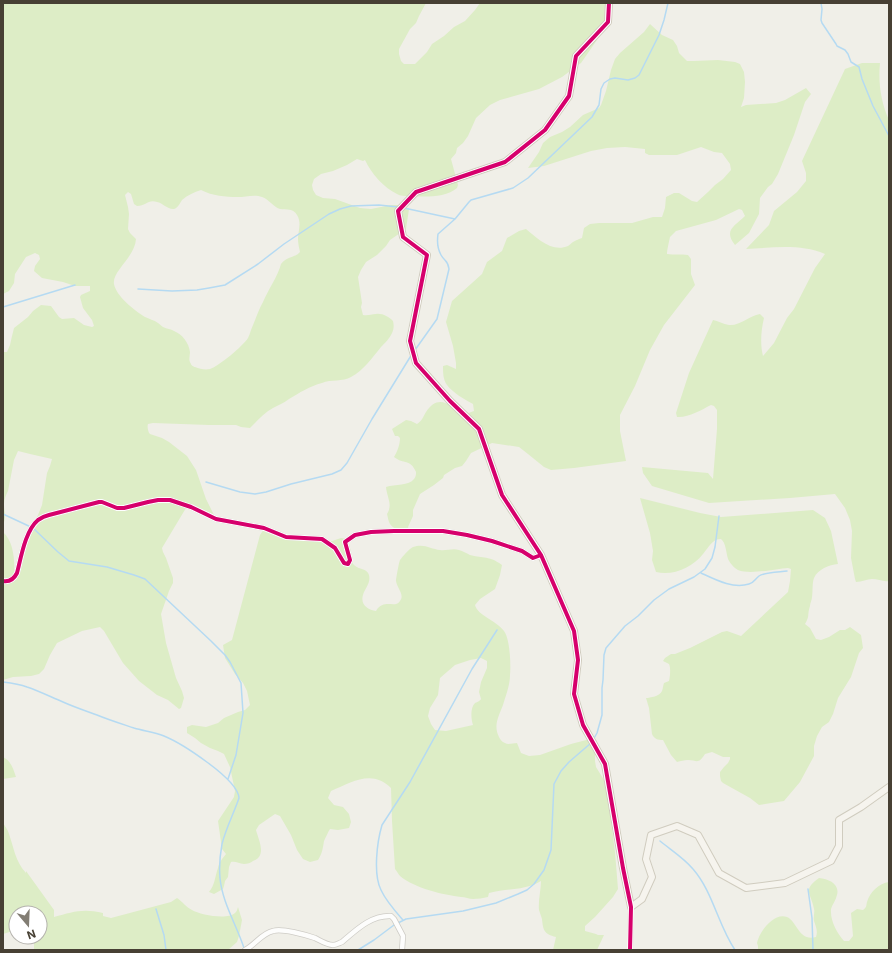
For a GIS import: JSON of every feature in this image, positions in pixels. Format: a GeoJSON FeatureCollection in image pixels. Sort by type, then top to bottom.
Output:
{"type":"FeatureCollection","features":[{"type":"Feature","properties":{"kind":"street"},"geometry":{"type":"LineString","coordinates":[[609,3],[608,22],[576,56],[569,96],[545,130],[505,162],[416,192],[398,211],[403,237],[427,255],[410,341],[416,363],[450,401],[479,429],[502,496],[541,555],[574,631],[578,660],[574,694],[583,725],[605,764],[631,907],[630,950]]}},
{"type":"Feature","properties":{"kind":"street"},"geometry":{"type":"LineString","coordinates":[[3,580],[10,580],[15,577],[24,546],[36,521],[49,515],[99,502],[117,508],[124,508],[158,500],[170,500],[191,507],[216,519],[264,528],[286,537],[322,539],[335,548],[344,563],[348,564],[350,560],[345,542],[355,535],[371,532],[443,531],[492,541],[522,551],[533,558],[541,555]]}},
{"type":"Feature","properties":{"kind":"street"},"geometry":{"type":"LineString","coordinates":[[631,907],[642,900],[652,877],[646,860],[651,835],[677,826],[698,835],[719,873],[746,888],[785,884],[831,861],[839,846],[839,820],[861,807],[889,787]]}},
{"type":"Feature","properties":{"kind":"street"},"geometry":{"type":"LineString","coordinates":[[245,950],[266,933],[279,930],[309,936],[330,944],[338,944],[361,926],[377,918],[391,916],[403,936],[402,950]]}},
{"type":"Feature","properties":{"kind":"green space"},"geometry":{"type":"Polygon","coordinates":[[[3,3],[426,3],[416,23],[410,29],[399,49],[401,61],[404,64],[415,64],[427,52],[432,44],[454,27],[465,21],[480,3],[610,3],[608,13],[597,40],[581,63],[562,77],[539,89],[500,100],[490,105],[476,118],[468,136],[457,148],[456,153],[451,159],[458,185],[457,188],[447,194],[421,197],[400,195],[387,188],[378,180],[365,160],[363,161],[357,159],[333,171],[321,174],[314,179],[312,185],[313,190],[316,195],[323,198],[335,199],[360,208],[371,209],[391,205],[403,205],[409,209],[406,229],[390,240],[377,255],[366,262],[358,277],[363,315],[383,315],[393,321],[394,326],[393,332],[389,339],[364,367],[348,379],[326,382],[305,390],[270,410],[250,428],[236,425],[148,424],[150,434],[169,442],[187,456],[196,470],[206,499],[217,518],[186,508],[162,548],[173,578],[173,583],[161,614],[166,643],[176,678],[184,698],[181,708],[179,709],[139,681],[123,663],[104,631],[100,627],[82,631],[57,643],[44,669],[39,674],[13,677],[3,680],[3,532],[7,536],[12,546],[14,576],[25,539],[42,505],[47,473],[52,459],[18,451],[14,460],[8,491],[4,500],[5,517],[3,524],[3,352],[7,352],[14,328],[41,305],[51,306],[62,319],[74,318],[84,325],[94,326],[92,320],[83,308],[80,297],[81,295],[90,291],[90,286],[75,286],[42,278],[34,271],[35,266],[40,259],[39,255],[35,253],[26,257],[15,274],[14,283],[9,291],[3,294],[3,3]],[[201,190],[191,194],[182,200],[178,207],[174,209],[154,201],[137,206],[134,204],[131,194],[128,192],[125,195],[129,214],[128,229],[136,239],[132,252],[116,274],[114,284],[115,289],[126,303],[136,311],[163,327],[177,332],[187,342],[190,352],[189,360],[193,366],[202,369],[210,369],[225,360],[245,342],[281,264],[283,261],[300,252],[298,239],[299,221],[294,211],[280,209],[267,199],[259,196],[228,197],[201,190]]]}},
{"type":"Feature","properties":{"kind":"green space"},"geometry":{"type":"Polygon","coordinates":[[[650,24],[662,35],[673,40],[679,53],[687,61],[718,60],[740,64],[744,72],[745,82],[744,98],[741,107],[746,105],[776,103],[785,100],[806,88],[811,94],[805,102],[794,135],[778,174],[760,198],[759,214],[749,233],[735,245],[730,236],[730,232],[745,216],[742,210],[739,209],[716,220],[676,231],[670,237],[667,254],[688,255],[691,259],[691,274],[695,285],[664,325],[650,350],[635,386],[620,415],[620,431],[626,461],[551,470],[544,467],[519,447],[492,443],[471,453],[462,466],[455,468],[444,475],[443,478],[420,494],[413,510],[413,516],[408,527],[409,530],[396,529],[388,520],[387,514],[390,504],[386,487],[409,483],[415,478],[416,472],[409,463],[394,457],[400,438],[395,436],[392,429],[406,420],[417,424],[435,403],[440,402],[449,405],[463,415],[474,411],[473,404],[452,390],[445,381],[443,366],[447,365],[456,369],[453,346],[446,322],[452,301],[482,274],[487,262],[502,251],[507,238],[526,229],[545,244],[556,248],[562,248],[582,238],[584,228],[590,224],[632,223],[653,217],[662,217],[666,197],[674,193],[679,193],[692,201],[697,202],[731,170],[730,164],[722,153],[714,152],[701,147],[677,155],[649,155],[645,153],[645,149],[625,147],[607,148],[591,151],[544,166],[528,168],[539,152],[543,143],[550,137],[570,127],[583,115],[599,108],[606,91],[615,59],[644,32],[650,24]]]}},
{"type":"Feature","properties":{"kind":"green space"},"geometry":{"type":"Polygon","coordinates":[[[862,63],[880,63],[879,78],[881,92],[889,120],[889,581],[868,579],[856,582],[851,558],[852,531],[850,520],[845,508],[835,494],[709,503],[652,486],[643,473],[642,467],[708,473],[713,479],[717,410],[711,405],[686,416],[677,417],[676,413],[689,373],[713,320],[727,325],[733,325],[760,314],[764,318],[761,337],[763,356],[774,343],[787,318],[794,309],[815,268],[825,254],[805,248],[795,247],[746,249],[769,225],[774,211],[797,192],[806,181],[806,173],[802,161],[845,69],[862,63]]]}},
{"type":"Feature","properties":{"kind":"green space"},"geometry":{"type":"Polygon","coordinates":[[[640,498],[721,517],[813,510],[825,518],[831,531],[838,564],[824,568],[818,572],[814,578],[812,598],[805,624],[810,628],[816,639],[821,640],[840,630],[845,630],[850,627],[861,635],[863,648],[859,653],[851,677],[838,698],[829,722],[822,727],[817,736],[814,746],[814,756],[800,782],[784,801],[759,805],[750,798],[723,783],[721,781],[720,772],[728,763],[730,757],[723,757],[712,752],[705,754],[699,761],[687,760],[677,762],[671,755],[663,740],[656,739],[652,734],[649,708],[646,698],[661,693],[664,683],[669,681],[670,668],[669,664],[663,661],[665,658],[671,654],[675,654],[690,648],[722,632],[727,631],[741,636],[788,592],[791,569],[788,568],[756,572],[738,570],[729,561],[723,541],[718,539],[713,542],[699,559],[688,567],[669,573],[656,572],[652,560],[653,551],[650,533],[640,498]]]}},
{"type":"Feature","properties":{"kind":"green space"},"geometry":{"type":"Polygon","coordinates":[[[264,529],[275,535],[332,541],[341,538],[347,539],[351,550],[352,563],[356,567],[367,571],[369,575],[369,583],[363,595],[363,602],[365,606],[376,611],[382,605],[395,604],[400,601],[402,596],[396,581],[400,560],[413,547],[421,546],[440,550],[457,549],[470,555],[492,559],[502,565],[495,589],[480,599],[475,605],[479,612],[501,627],[508,640],[510,652],[510,679],[507,694],[497,721],[497,733],[499,738],[506,744],[517,743],[521,753],[529,756],[540,755],[594,738],[597,741],[595,761],[596,767],[604,780],[607,790],[618,889],[613,897],[585,926],[585,931],[598,935],[604,935],[597,950],[553,950],[556,937],[545,931],[539,910],[541,881],[522,888],[489,893],[488,897],[473,899],[446,895],[429,890],[413,884],[400,876],[395,869],[391,788],[384,782],[377,779],[369,778],[354,781],[331,791],[328,798],[334,805],[343,807],[349,814],[351,822],[349,828],[338,830],[330,829],[324,841],[323,849],[318,860],[310,862],[303,859],[280,816],[275,814],[259,825],[256,830],[261,848],[260,856],[246,864],[231,862],[228,877],[225,881],[223,889],[214,894],[209,892],[214,883],[219,864],[226,854],[222,849],[218,821],[234,797],[235,791],[230,767],[224,754],[201,743],[187,733],[187,727],[192,725],[206,727],[218,723],[224,718],[245,710],[250,705],[247,691],[243,683],[235,674],[225,658],[223,645],[232,640],[260,535],[264,529]],[[481,658],[455,665],[440,678],[438,695],[430,708],[428,716],[435,730],[446,731],[473,725],[471,717],[473,705],[481,699],[479,692],[481,682],[487,668],[487,661],[481,658]]]}},
{"type":"Feature","properties":{"kind":"green space"},"geometry":{"type":"Polygon","coordinates":[[[3,757],[10,763],[16,777],[3,779],[3,757]]]}},
{"type":"Feature","properties":{"kind":"green space"},"geometry":{"type":"Polygon","coordinates":[[[3,823],[9,833],[19,864],[26,873],[26,871],[54,910],[54,917],[72,912],[89,911],[103,913],[103,916],[111,918],[171,902],[177,898],[196,912],[214,916],[231,915],[236,912],[238,907],[242,920],[237,942],[228,950],[34,950],[34,945],[48,945],[48,905],[8,905],[8,932],[3,934],[3,823]]]}},
{"type":"Feature","properties":{"kind":"green space"},"geometry":{"type":"Polygon","coordinates":[[[819,878],[830,881],[837,888],[837,895],[831,909],[831,913],[834,926],[844,941],[849,941],[853,936],[851,913],[857,909],[863,910],[866,906],[868,898],[878,886],[889,882],[889,950],[758,950],[758,939],[768,924],[777,917],[782,916],[790,919],[806,937],[816,937],[817,931],[814,920],[814,910],[809,889],[819,878]]]}},
{"type":"Feature","properties":{"kind":"waterway"},"geometry":{"type":"LineString","coordinates":[[415,350],[437,319],[449,269],[447,262],[442,257],[439,250],[437,242],[438,234],[455,219],[471,200],[513,188],[528,178],[592,117],[599,105],[601,89],[604,83],[610,79],[615,78],[628,80],[639,75],[659,35],[668,3]]}},
{"type":"Feature","properties":{"kind":"waterway"},"geometry":{"type":"LineString","coordinates":[[821,3],[822,23],[837,46],[845,50],[851,62],[859,67],[862,79],[873,106],[889,136]]}},
{"type":"Feature","properties":{"kind":"waterway"},"geometry":{"type":"LineString","coordinates":[[138,289],[172,291],[197,290],[225,285],[258,264],[284,244],[329,214],[340,209],[351,206],[379,205],[398,207]]}},
{"type":"Feature","properties":{"kind":"waterway"},"geometry":{"type":"LineString","coordinates":[[404,208],[455,219]]}},
{"type":"Feature","properties":{"kind":"waterway"},"geometry":{"type":"LineString","coordinates":[[3,307],[75,285]]}},
{"type":"Feature","properties":{"kind":"waterway"},"geometry":{"type":"LineString","coordinates":[[206,482],[240,492],[255,494],[332,474],[341,470],[347,463],[412,354]]}},
{"type":"Feature","properties":{"kind":"waterway"},"geometry":{"type":"LineString","coordinates":[[3,514],[33,528],[69,561],[107,567],[145,579],[225,655],[241,683],[243,713],[236,755],[228,779]]}},
{"type":"Feature","properties":{"kind":"waterway"},"geometry":{"type":"LineString","coordinates":[[593,740],[597,733],[602,715],[602,688],[604,655],[606,648],[625,626],[638,616],[654,600],[669,589],[694,577],[705,569],[712,558],[715,547],[719,516]]}},
{"type":"Feature","properties":{"kind":"waterway"},"geometry":{"type":"LineString","coordinates":[[701,573],[731,585],[743,585],[752,583],[762,575],[787,571]]}},
{"type":"Feature","properties":{"kind":"waterway"},"geometry":{"type":"LineString","coordinates":[[403,920],[385,898],[377,875],[376,867],[382,825],[410,782],[472,669],[497,630]]}},
{"type":"Feature","properties":{"kind":"waterway"},"geometry":{"type":"LineString","coordinates":[[3,682],[24,686],[71,706],[134,728],[164,736],[208,762],[229,781],[236,790],[239,798],[222,844],[220,878],[221,887],[227,905],[244,948]]}},
{"type":"Feature","properties":{"kind":"waterway"},"geometry":{"type":"LineString","coordinates":[[358,950],[394,925],[406,919],[463,911],[496,903],[527,890],[534,884],[544,870],[551,850],[554,784],[561,771],[569,762],[591,743]]}},
{"type":"Feature","properties":{"kind":"waterway"},"geometry":{"type":"LineString","coordinates":[[660,841],[686,861],[700,878],[735,950]]}},
{"type":"Feature","properties":{"kind":"waterway"},"geometry":{"type":"LineString","coordinates":[[808,889],[812,918],[813,950]]}},
{"type":"Feature","properties":{"kind":"waterway"},"geometry":{"type":"LineString","coordinates":[[156,909],[164,935],[166,950]]}},
{"type":"Feature","properties":{"kind":"cycle path"},"geometry":{"type":"LineString","coordinates":[[609,3],[608,22],[576,56],[569,96],[545,130],[505,162],[416,192],[398,211],[403,237],[427,255],[410,341],[416,363],[450,401],[479,429],[502,495],[541,555],[574,631],[578,660],[574,694],[583,725],[605,764],[631,907],[630,950]]}},
{"type":"Feature","properties":{"kind":"cycle path"},"geometry":{"type":"LineString","coordinates":[[3,581],[11,580],[17,573],[27,538],[38,520],[48,515],[99,502],[117,508],[124,508],[158,500],[170,500],[191,507],[216,519],[264,528],[286,537],[322,539],[335,548],[344,563],[348,564],[350,560],[345,542],[355,535],[371,532],[443,531],[492,541],[522,551],[533,558],[541,555]]}}]}
